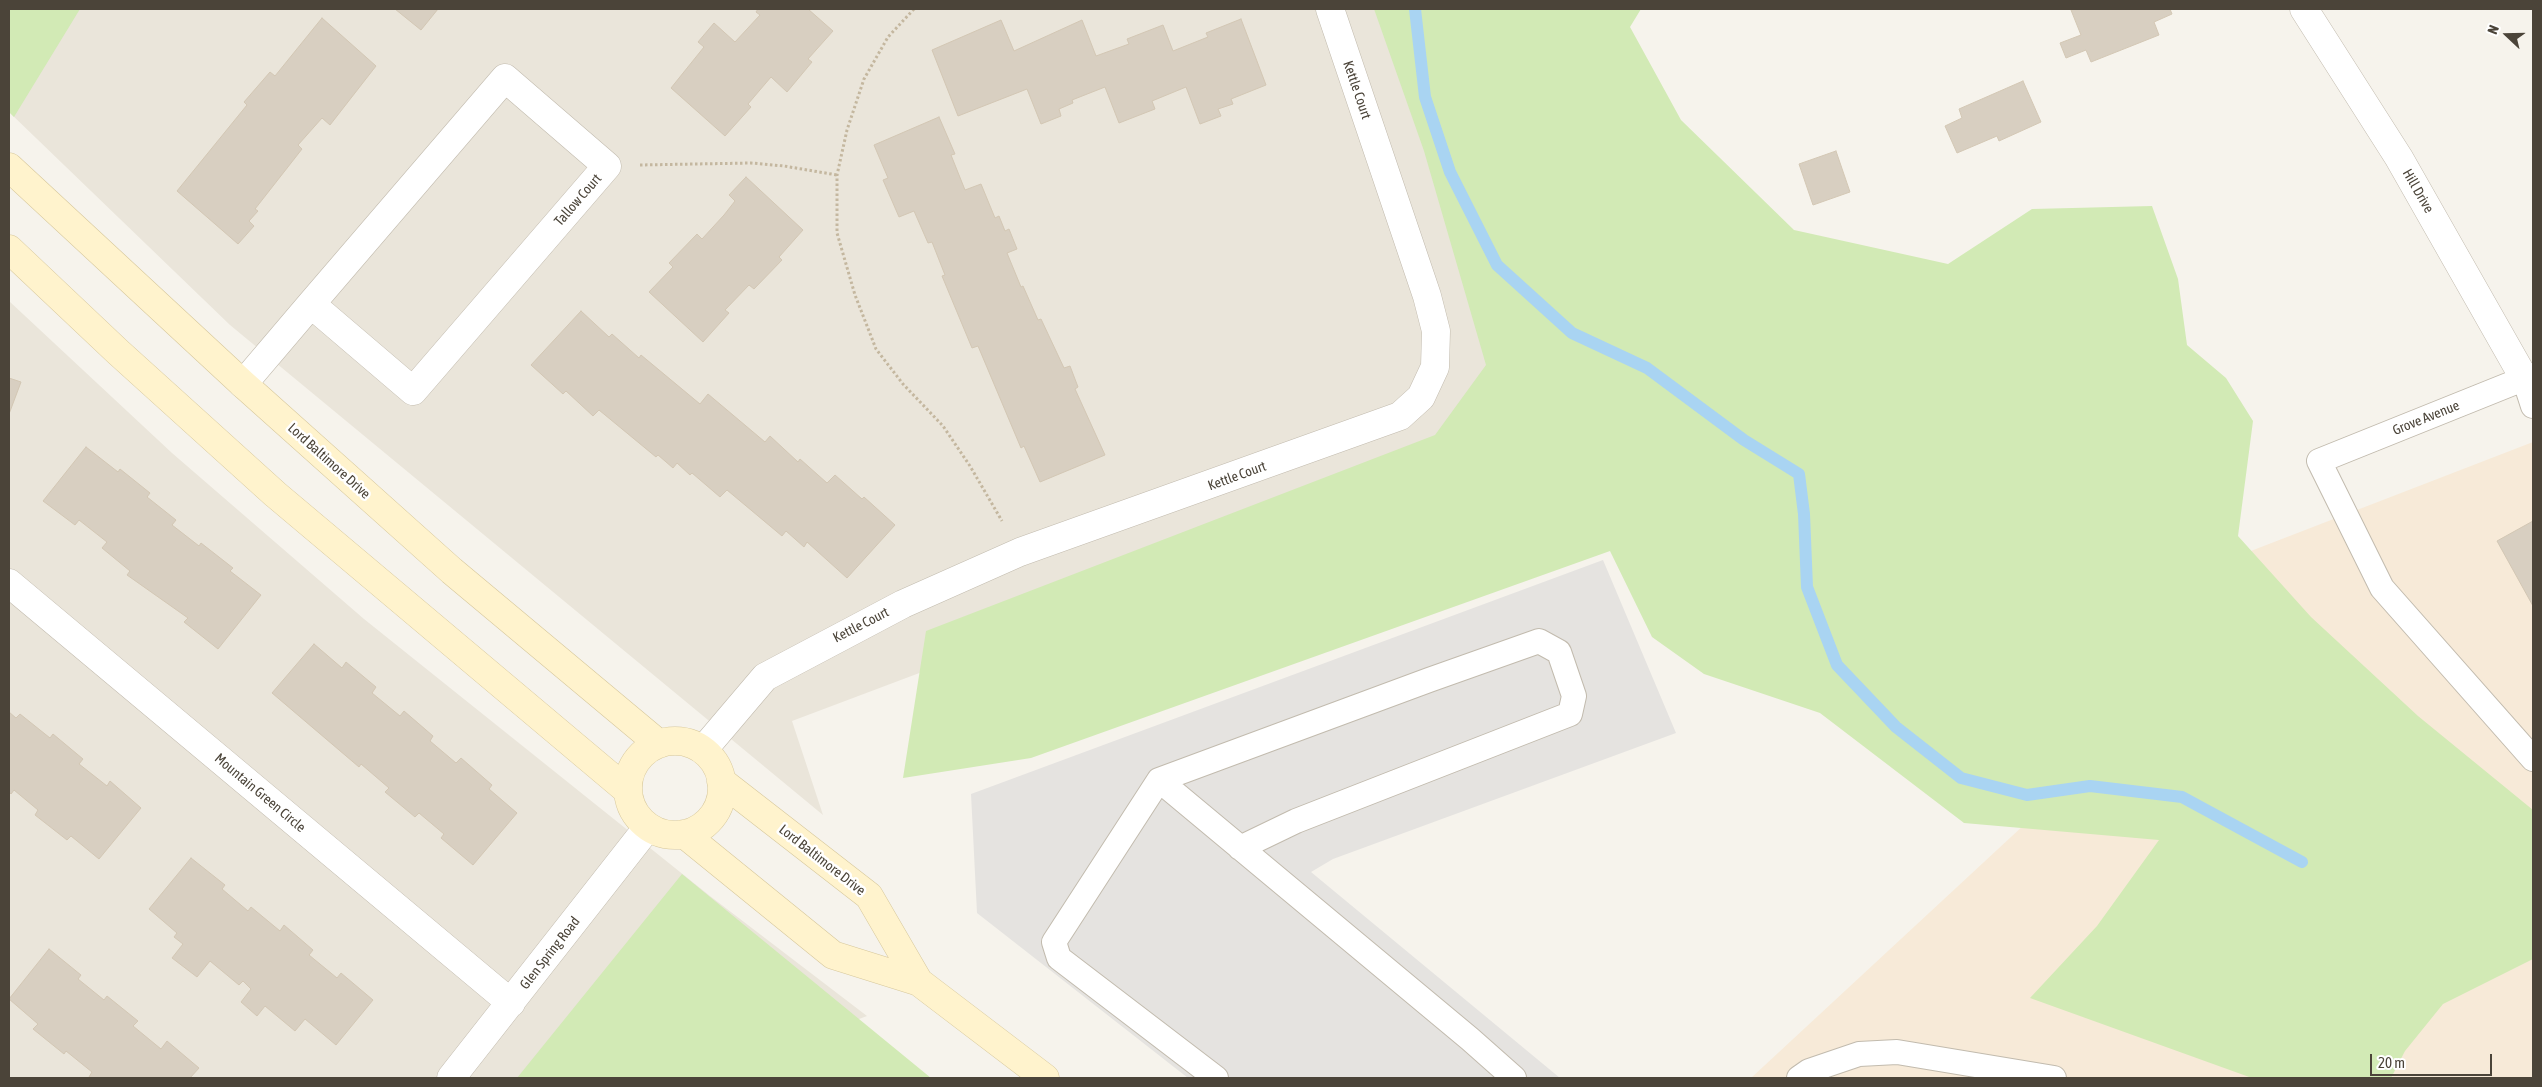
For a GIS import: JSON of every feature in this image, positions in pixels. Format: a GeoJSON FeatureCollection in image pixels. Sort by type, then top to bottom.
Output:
{"type":"FeatureCollection","features":[{"type":"Feature","properties":{"kind":"main road","name":"Lord Baltimore Drive"},"geometry":{"type":"LineString","coordinates":[[9,167],[243,384],[452,571],[659,744]]}},
{"type":"Feature","properties":{"kind":"main road"},"geometry":{"type":"LineString","coordinates":[[9,250],[275,494],[628,791]]}},
{"type":"Feature","properties":{"kind":"main road"},"geometry":{"type":"LineString","coordinates":[[703,750],[690,743],[674,741],[659,744],[646,751],[635,762],[629,776],[628,791],[638,817],[648,827],[671,835],[684,834],[697,829],[709,821],[717,809],[721,795],[721,781]]}},
{"type":"Feature","properties":{"kind":"main road","name":"Lord Baltimore Drive"},"geometry":{"type":"LineString","coordinates":[[703,750],[718,769],[721,781],[869,896],[920,982]]}},
{"type":"Feature","properties":{"kind":"main road","name":"Lord Baltimore Drive"},"geometry":{"type":"LineString","coordinates":[[684,834],[833,955],[920,982],[1046,1078]]}},
{"type":"Feature","properties":{"kind":"street","name":"Kettle Court"},"geometry":{"type":"LineString","coordinates":[[703,750],[765,676],[903,604],[1020,552],[1400,416],[1421,397],[1435,367],[1436,332],[1427,296],[1330,9]]}},
{"type":"Feature","properties":{"kind":"street","name":"Hill Drive"},"geometry":{"type":"LineString","coordinates":[[2304,9],[2399,158],[2529,376]]}},
{"type":"Feature","properties":{"kind":"street","name":"Tallow Court"},"geometry":{"type":"LineString","coordinates":[[243,384],[311,304],[505,78],[607,166],[413,391],[311,304]]}},
{"type":"Feature","properties":{"kind":"street","name":"Mountain Green Circle"},"geometry":{"type":"LineString","coordinates":[[9,583],[511,1002]]}},
{"type":"Feature","properties":{"kind":"street","name":"Glen Spring Road"},"geometry":{"type":"LineString","coordinates":[[451,1078],[648,827]]}},
{"type":"Feature","properties":{"kind":"lane"},"geometry":{"type":"LineString","coordinates":[[2529,376],[2533,406]]}},
{"type":"Feature","properties":{"kind":"lane","name":"Grove Avenue"},"geometry":{"type":"LineString","coordinates":[[2529,376],[2319,462],[2382,588],[2533,759]]}},
{"type":"Feature","properties":{"kind":"lane"},"geometry":{"type":"LineString","coordinates":[[1216,1078],[1059,958],[1054,942],[1159,780],[1420,683],[1540,641],[1559,652],[1574,696],[1570,714],[1296,821],[1240,848]]}},
{"type":"Feature","properties":{"kind":"lane"},"geometry":{"type":"LineString","coordinates":[[1159,780],[1470,1039],[1514,1078]]}},
{"type":"Feature","properties":{"kind":"lane"},"geometry":{"type":"LineString","coordinates":[[1800,1078],[1808,1071],[1858,1054],[1897,1052],[2054,1078]]}},
{"type":"Feature","properties":{"kind":"path"},"geometry":{"type":"LineString","coordinates":[[914,9],[888,37],[864,79],[847,130],[837,175],[837,233],[854,295],[876,349],[903,384],[943,426],[970,466],[1020,552]]}},
{"type":"Feature","properties":{"kind":"path"},"geometry":{"type":"LineString","coordinates":[[607,166],[751,163],[784,166],[837,175]]}},
{"type":"Feature","properties":{"kind":"shaded area"},"geometry":{"type":"Polygon","coordinates":[[[9,9],[1447,9],[1564,430],[792,721],[823,815],[230,325],[9,112],[9,9]]]}},
{"type":"Feature","properties":{"kind":"shaded area"},"geometry":{"type":"Polygon","coordinates":[[[9,301],[172,453],[364,619],[710,896],[867,1016],[704,1078],[9,1078],[9,301]]]}},
{"type":"Feature","properties":{"kind":"shaded area"},"geometry":{"type":"Polygon","coordinates":[[[2533,442],[2533,1078],[1751,1078],[2217,646],[2212,566],[2533,442]]]}},
{"type":"Feature","properties":{"kind":"shaded area"},"geometry":{"type":"Polygon","coordinates":[[[1603,560],[1676,733],[1333,859],[1311,872],[1560,1078],[1188,1078],[977,913],[971,794],[1603,560]]]}},
{"type":"Feature","properties":{"kind":"green space"},"geometry":{"type":"Polygon","coordinates":[[[9,9],[80,9],[14,117],[9,112],[9,9]]]}},
{"type":"Feature","properties":{"kind":"green space"},"geometry":{"type":"Polygon","coordinates":[[[1374,9],[1641,9],[1630,27],[1681,120],[1794,230],[1948,264],[2032,209],[2152,206],[2178,279],[2187,345],[2226,378],[2253,421],[2238,536],[2311,617],[2418,716],[2533,810],[2533,959],[2443,1004],[2405,1051],[2391,1078],[2252,1078],[2030,998],[2097,926],[2159,840],[1964,823],[1820,713],[1704,674],[1652,637],[1610,551],[1031,758],[903,778],[926,631],[1435,435],[1486,365],[1424,151],[1374,9]]]}},
{"type":"Feature","properties":{"kind":"green space"},"geometry":{"type":"Polygon","coordinates":[[[682,874],[931,1078],[517,1078],[682,874]]]}},
{"type":"Feature","properties":{"kind":"building"},"geometry":{"type":"Polygon","coordinates":[[[395,9],[438,9],[421,30],[395,9]]]}},
{"type":"Feature","properties":{"kind":"building"},"geometry":{"type":"Polygon","coordinates":[[[758,9],[808,9],[833,31],[808,59],[812,62],[787,92],[771,77],[748,104],[751,107],[725,136],[671,88],[704,47],[698,42],[714,23],[735,42],[760,15],[756,12],[758,9]]]}},
{"type":"Feature","properties":{"kind":"building"},"geometry":{"type":"Polygon","coordinates":[[[2170,9],[2172,14],[2154,22],[2159,35],[2091,62],[2086,50],[2066,58],[2060,43],[2081,35],[2071,10],[2170,9]]]}},
{"type":"Feature","properties":{"kind":"building"},"geometry":{"type":"Polygon","coordinates":[[[322,18],[376,66],[330,125],[322,118],[298,145],[302,149],[255,209],[258,211],[249,221],[254,226],[238,244],[177,191],[247,105],[244,102],[270,72],[275,76],[322,18]]]}},
{"type":"Feature","properties":{"kind":"building"},"geometry":{"type":"Polygon","coordinates":[[[1241,19],[1266,85],[1231,99],[1233,104],[1218,109],[1221,116],[1200,124],[1186,87],[1152,101],[1155,109],[1119,123],[1105,87],[1072,100],[1073,103],[1059,109],[1061,116],[1041,124],[1027,89],[958,116],[932,50],[1001,20],[1014,51],[1082,20],[1096,56],[1129,44],[1127,39],[1163,25],[1173,51],[1208,37],[1206,33],[1241,19]]]}},
{"type":"Feature","properties":{"kind":"building"},"geometry":{"type":"Polygon","coordinates":[[[2023,81],[2041,122],[1999,141],[1997,136],[1957,153],[1945,126],[1962,118],[1959,109],[2023,81]]]}},
{"type":"Feature","properties":{"kind":"building"},"geometry":{"type":"Polygon","coordinates":[[[939,117],[955,154],[951,155],[965,190],[981,184],[995,218],[999,216],[1005,231],[1009,229],[1017,249],[1007,253],[1021,287],[1023,286],[1038,320],[1041,319],[1064,368],[1070,366],[1078,387],[1075,389],[1105,455],[1040,482],[1024,446],[1021,448],[978,346],[972,348],[942,276],[945,275],[932,242],[928,243],[914,211],[899,217],[883,180],[888,178],[874,145],[939,117]]]}},
{"type":"Feature","properties":{"kind":"building"},"geometry":{"type":"Polygon","coordinates":[[[1836,151],[1850,192],[1813,205],[1799,164],[1836,151]]]}},
{"type":"Feature","properties":{"kind":"building"},"geometry":{"type":"Polygon","coordinates":[[[746,177],[803,230],[779,257],[782,260],[754,289],[749,285],[725,310],[729,313],[703,342],[649,292],[673,267],[669,263],[697,234],[702,239],[724,215],[735,201],[729,195],[746,177]]]}},
{"type":"Feature","properties":{"kind":"building"},"geometry":{"type":"Polygon","coordinates":[[[581,311],[609,337],[612,334],[639,358],[641,355],[700,404],[708,394],[765,442],[770,436],[798,462],[800,459],[827,483],[835,475],[862,499],[864,497],[895,525],[847,578],[807,542],[804,547],[786,531],[782,536],[727,490],[720,497],[677,463],[673,468],[658,455],[656,457],[599,410],[593,416],[566,391],[563,394],[531,365],[581,311]]]}},
{"type":"Feature","properties":{"kind":"building"},"geometry":{"type":"Polygon","coordinates":[[[9,378],[21,382],[9,414],[9,378]]]}},
{"type":"Feature","properties":{"kind":"building"},"geometry":{"type":"Polygon","coordinates":[[[86,447],[118,472],[120,469],[150,493],[147,497],[176,520],[172,525],[199,546],[201,543],[233,568],[230,571],[261,595],[218,649],[184,622],[188,618],[127,575],[130,571],[102,548],[107,542],[79,520],[75,525],[43,501],[86,447]]]}},
{"type":"Feature","properties":{"kind":"building"},"geometry":{"type":"Polygon","coordinates":[[[2533,521],[2533,606],[2497,541],[2533,521]]]}},
{"type":"Feature","properties":{"kind":"building"},"geometry":{"type":"Polygon","coordinates":[[[314,644],[342,668],[346,662],[376,687],[372,693],[400,716],[404,711],[433,736],[430,741],[456,763],[461,758],[492,785],[489,789],[517,813],[473,865],[441,838],[444,834],[419,813],[415,817],[385,792],[389,788],[361,764],[359,767],[272,693],[314,644]]]}},
{"type":"Feature","properties":{"kind":"building"},"geometry":{"type":"Polygon","coordinates":[[[9,712],[16,718],[20,714],[50,738],[53,734],[83,759],[79,764],[107,786],[110,781],[141,808],[99,859],[71,836],[67,840],[35,815],[38,810],[14,790],[11,794],[9,792],[9,712]]]}},
{"type":"Feature","properties":{"kind":"building"},"geometry":{"type":"Polygon","coordinates":[[[191,858],[225,885],[222,889],[248,911],[251,907],[280,931],[284,925],[313,950],[309,955],[337,978],[341,973],[373,1000],[336,1045],[305,1019],[295,1031],[265,1006],[257,1016],[241,1002],[251,989],[243,981],[239,985],[210,961],[197,977],[172,958],[183,944],[174,937],[177,933],[149,909],[191,858]]]}},
{"type":"Feature","properties":{"kind":"building"},"geometry":{"type":"Polygon","coordinates":[[[49,949],[81,975],[78,979],[104,1000],[107,996],[138,1021],[133,1026],[161,1049],[167,1041],[199,1068],[190,1078],[89,1077],[92,1072],[66,1051],[64,1054],[33,1029],[38,1024],[9,999],[49,949]]]}},
{"type":"Feature","properties":{"kind":"waterway"},"geometry":{"type":"LineString","coordinates":[[1415,9],[1425,97],[1450,172],[1497,265],[1572,333],[1647,368],[1744,440],[1799,474],[1804,514],[1807,587],[1837,665],[1896,727],[1961,778],[2027,795],[2090,786],[2182,797],[2302,862]]}}]}
